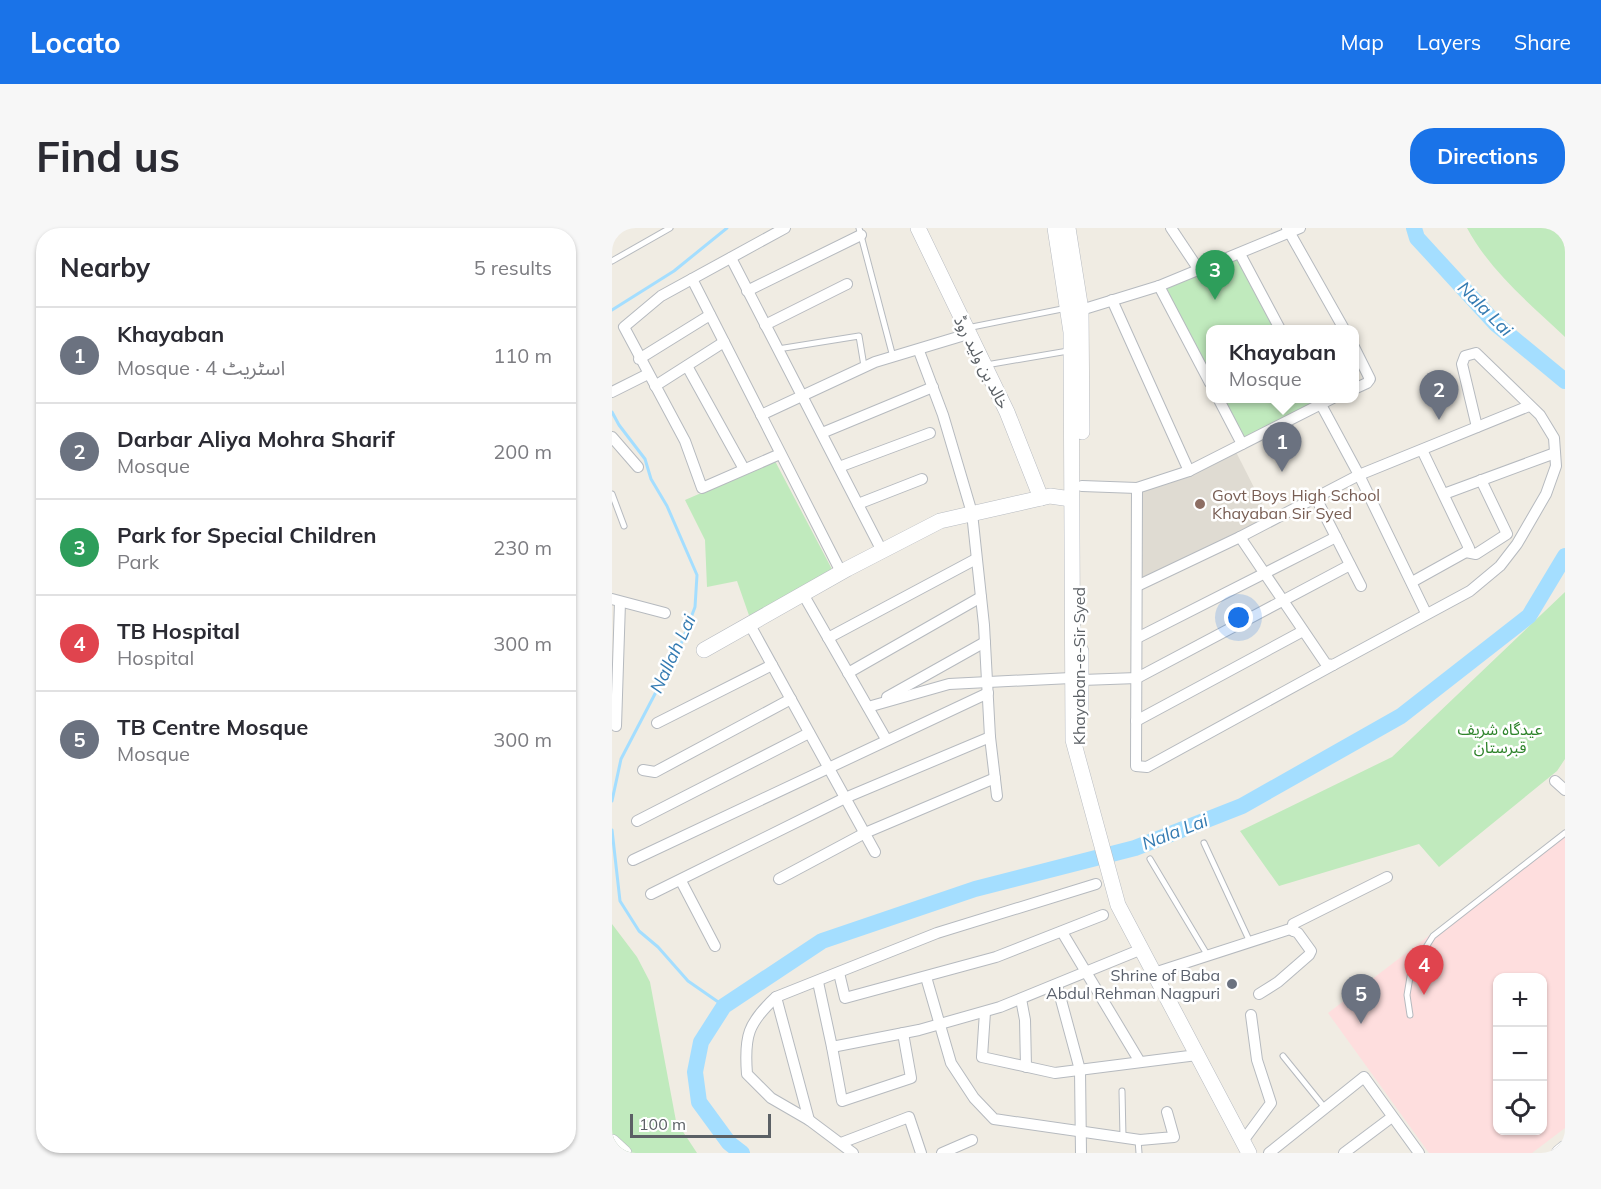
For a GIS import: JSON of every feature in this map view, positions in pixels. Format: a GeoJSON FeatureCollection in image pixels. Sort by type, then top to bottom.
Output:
{"type":"FeatureCollection","features":[{"type":"Feature","properties":{"kind":"main road","name":"خالد بن ولید روڈ"},"geometry":{"type":"LineString","coordinates":[[918,228],[1007,412],[1041,498]]}},
{"type":"Feature","properties":{"kind":"main road","name":"Khayaban-e-Sir Syed"},"geometry":{"type":"LineString","coordinates":[[1055,228],[1075,309],[1071,351],[1071,499],[1077,679]]}},
{"type":"Feature","properties":{"kind":"main road","name":"Khayaban-e-Sir Syed"},"geometry":{"type":"LineString","coordinates":[[1068,228],[1075,309],[1082,486],[1077,679],[1073,740],[1118,905],[1142,949]]}},
{"type":"Feature","properties":{"kind":"main road"},"geometry":{"type":"LineString","coordinates":[[704,650],[841,572],[940,521],[1041,498],[1071,499]]}},
{"type":"Feature","properties":{"kind":"main road"},"geometry":{"type":"LineString","coordinates":[[1142,949],[1246,1147]]}},
{"type":"Feature","properties":{"kind":"main road"},"geometry":{"type":"LineString","coordinates":[[612,1142],[624,1153]]}},
{"type":"Feature","properties":{"kind":"main road"},"geometry":{"type":"LineString","coordinates":[[1559,1153],[1565,1148]]}},
{"type":"Feature","properties":{"kind":"street"},"geometry":{"type":"LineString","coordinates":[[780,454],[702,488],[685,441],[624,327],[661,296],[785,228]]}},
{"type":"Feature","properties":{"kind":"street"},"geometry":{"type":"LineString","coordinates":[[1171,228],[1199,270]]}},
{"type":"Feature","properties":{"kind":"street"},"geometry":{"type":"LineString","coordinates":[[1075,309],[1159,286],[1292,230],[1341,325]]}},
{"type":"Feature","properties":{"kind":"street"},"geometry":{"type":"LineString","coordinates":[[747,291],[860,231]]}},
{"type":"Feature","properties":{"kind":"street"},"geometry":{"type":"LineString","coordinates":[[1239,254],[1277,325]]}},
{"type":"Feature","properties":{"kind":"street"},"geometry":{"type":"LineString","coordinates":[[730,258],[882,550]]}},
{"type":"Feature","properties":{"kind":"street"},"geometry":{"type":"LineString","coordinates":[[692,279],[841,572]]}},
{"type":"Feature","properties":{"kind":"street"},"geometry":{"type":"LineString","coordinates":[[765,325],[847,284]]}},
{"type":"Feature","properties":{"kind":"street"},"geometry":{"type":"LineString","coordinates":[[1159,286],[1206,375]]}},
{"type":"Feature","properties":{"kind":"street"},"geometry":{"type":"LineString","coordinates":[[1112,300],[1189,471]]}},
{"type":"Feature","properties":{"kind":"street"},"geometry":{"type":"LineString","coordinates":[[639,358],[710,315]]}},
{"type":"Feature","properties":{"kind":"street"},"geometry":{"type":"LineString","coordinates":[[760,415],[864,366],[919,351],[967,331]]}},
{"type":"Feature","properties":{"kind":"street"},"geometry":{"type":"LineString","coordinates":[[655,386],[724,342]]}},
{"type":"Feature","properties":{"kind":"street"},"geometry":{"type":"LineString","coordinates":[[919,351],[964,479],[972,513],[997,796]]}},
{"type":"Feature","properties":{"kind":"street"},"geometry":{"type":"LineString","coordinates":[[1137,488],[1136,766],[1147,767],[1426,613],[1441,608],[1470,591],[1500,567],[1517,544],[1546,494],[1556,466],[1554,438],[1540,415],[1476,353],[1472,353],[1465,356],[1462,364],[1476,427]]}},
{"type":"Feature","properties":{"kind":"street"},"geometry":{"type":"LineString","coordinates":[[1359,357],[1370,379],[1359,387]]}},
{"type":"Feature","properties":{"kind":"street"},"geometry":{"type":"LineString","coordinates":[[687,366],[744,469]]}},
{"type":"Feature","properties":{"kind":"street"},"geometry":{"type":"LineString","coordinates":[[612,392],[648,374]]}},
{"type":"Feature","properties":{"kind":"street"},"geometry":{"type":"LineString","coordinates":[[822,433],[933,387]]}},
{"type":"Feature","properties":{"kind":"street"},"geometry":{"type":"LineString","coordinates":[[1220,403],[1242,444]]}},
{"type":"Feature","properties":{"kind":"street"},"geometry":{"type":"LineString","coordinates":[[1082,486],[1137,488],[1189,471],[1315,403]]}},
{"type":"Feature","properties":{"kind":"street"},"geometry":{"type":"LineString","coordinates":[[1320,403],[1359,475],[1426,613]]}},
{"type":"Feature","properties":{"kind":"street"},"geometry":{"type":"LineString","coordinates":[[1137,586],[1240,537],[1359,475],[1529,406]]}},
{"type":"Feature","properties":{"kind":"street"},"geometry":{"type":"LineString","coordinates":[[839,467],[930,433]]}},
{"type":"Feature","properties":{"kind":"street"},"geometry":{"type":"LineString","coordinates":[[612,437],[638,467]]}},
{"type":"Feature","properties":{"kind":"street"},"geometry":{"type":"LineString","coordinates":[[1422,450],[1467,543],[1466,552]]}},
{"type":"Feature","properties":{"kind":"street"},"geometry":{"type":"LineString","coordinates":[[1444,494],[1555,453]]}},
{"type":"Feature","properties":{"kind":"street"},"geometry":{"type":"LineString","coordinates":[[858,504],[922,479]]}},
{"type":"Feature","properties":{"kind":"street"},"geometry":{"type":"LineString","coordinates":[[1412,582],[1466,552],[1476,554],[1507,534],[1481,480]]}},
{"type":"Feature","properties":{"kind":"street"},"geometry":{"type":"LineString","coordinates":[[1316,498],[1361,586]]}},
{"type":"Feature","properties":{"kind":"street"},"geometry":{"type":"LineString","coordinates":[[1240,537],[1326,664],[1333,665]]}},
{"type":"Feature","properties":{"kind":"street"},"geometry":{"type":"LineString","coordinates":[[1137,638],[1336,537]]}},
{"type":"Feature","properties":{"kind":"street"},"geometry":{"type":"LineString","coordinates":[[828,638],[976,558]]}},
{"type":"Feature","properties":{"kind":"street"},"geometry":{"type":"LineString","coordinates":[[868,707],[949,684],[988,687],[1077,679],[1137,678],[1283,603],[1350,565]]}},
{"type":"Feature","properties":{"kind":"street"},"geometry":{"type":"LineString","coordinates":[[803,594],[886,739]]}},
{"type":"Feature","properties":{"kind":"street"},"geometry":{"type":"LineString","coordinates":[[848,673],[981,597]]}},
{"type":"Feature","properties":{"kind":"street"},"geometry":{"type":"LineString","coordinates":[[616,726],[616,600],[665,613]]}},
{"type":"Feature","properties":{"kind":"street"},"geometry":{"type":"LineString","coordinates":[[750,625],[875,852]]}},
{"type":"Feature","properties":{"kind":"street"},"geometry":{"type":"LineString","coordinates":[[1137,721],[1303,631]]}},
{"type":"Feature","properties":{"kind":"street"},"geometry":{"type":"LineString","coordinates":[[868,707],[985,642]]}},
{"type":"Feature","properties":{"kind":"street"},"geometry":{"type":"LineString","coordinates":[[657,723],[772,665]]}},
{"type":"Feature","properties":{"kind":"street"},"geometry":{"type":"LineString","coordinates":[[633,860],[829,768],[988,687]]}},
{"type":"Feature","properties":{"kind":"street"},"geometry":{"type":"LineString","coordinates":[[643,770],[655,772],[790,699]]}},
{"type":"Feature","properties":{"kind":"street"},"geometry":{"type":"LineString","coordinates":[[637,821],[809,733]]}},
{"type":"Feature","properties":{"kind":"street"},"geometry":{"type":"LineString","coordinates":[[651,894],[845,798],[990,737]]}},
{"type":"Feature","properties":{"kind":"street"},"geometry":{"type":"LineString","coordinates":[[779,879],[865,833],[995,778]]}},
{"type":"Feature","properties":{"kind":"street"},"geometry":{"type":"LineString","coordinates":[[1555,781],[1565,790]]}},
{"type":"Feature","properties":{"kind":"street"},"geometry":{"type":"LineString","coordinates":[[1293,930],[1293,924],[1387,877]]}},
{"type":"Feature","properties":{"kind":"street"},"geometry":{"type":"LineString","coordinates":[[681,881],[716,946]]}},
{"type":"Feature","properties":{"kind":"street"},"geometry":{"type":"LineString","coordinates":[[853,1153],[809,1120],[771,1098],[747,1074],[745,1046],[756,1016],[776,997],[937,933],[1096,884]]}},
{"type":"Feature","properties":{"kind":"street"},"geometry":{"type":"LineString","coordinates":[[839,973],[845,998],[996,957],[1103,915]]}},
{"type":"Feature","properties":{"kind":"street"},"geometry":{"type":"LineString","coordinates":[[1154,973],[1293,930],[1298,933],[1311,951],[1309,955],[1278,982],[1259,994]]}},
{"type":"Feature","properties":{"kind":"street"},"geometry":{"type":"LineString","coordinates":[[1062,932],[1140,1062]]}},
{"type":"Feature","properties":{"kind":"street"},"geometry":{"type":"LineString","coordinates":[[832,1047],[939,1025],[985,1012],[1142,949]]}},
{"type":"Feature","properties":{"kind":"street"},"geometry":{"type":"LineString","coordinates":[[926,977],[951,1063],[974,1098],[994,1119],[1082,1133],[1153,1141],[1174,1137],[1167,1112]]}},
{"type":"Feature","properties":{"kind":"street"},"geometry":{"type":"LineString","coordinates":[[818,982],[842,1101],[910,1078],[903,1033]]}},
{"type":"Feature","properties":{"kind":"street"},"geometry":{"type":"LineString","coordinates":[[1057,985],[1080,1070],[1081,1153]]}},
{"type":"Feature","properties":{"kind":"street"},"geometry":{"type":"LineString","coordinates":[[776,997],[809,1120]]}},
{"type":"Feature","properties":{"kind":"street"},"geometry":{"type":"LineString","coordinates":[[1021,999],[1025,1020],[1026,1067]]}},
{"type":"Feature","properties":{"kind":"street"},"geometry":{"type":"LineString","coordinates":[[985,1012],[982,1057],[1055,1073],[1197,1055]]}},
{"type":"Feature","properties":{"kind":"street"},"geometry":{"type":"LineString","coordinates":[[1246,1147],[1271,1103],[1257,1060],[1251,1015]]}},
{"type":"Feature","properties":{"kind":"street"},"geometry":{"type":"LineString","coordinates":[[1269,1153],[1364,1077],[1419,1153]]}},
{"type":"Feature","properties":{"kind":"street"},"geometry":{"type":"LineString","coordinates":[[841,1143],[909,1117],[921,1153]]}},
{"type":"Feature","properties":{"kind":"street"},"geometry":{"type":"LineString","coordinates":[[1344,1153],[1392,1117]]}},
{"type":"Feature","properties":{"kind":"street"},"geometry":{"type":"LineString","coordinates":[[942,1153],[972,1140]]}},
{"type":"Feature","properties":{"kind":"lane"},"geometry":{"type":"LineString","coordinates":[[612,261],[670,228]]}},
{"type":"Feature","properties":{"kind":"lane"},"geometry":{"type":"LineString","coordinates":[[860,231],[893,357]]}},
{"type":"Feature","properties":{"kind":"lane"},"geometry":{"type":"LineString","coordinates":[[967,331],[1075,309]]}},
{"type":"Feature","properties":{"kind":"lane"},"geometry":{"type":"LineString","coordinates":[[778,349],[859,336],[864,366]]}},
{"type":"Feature","properties":{"kind":"lane"},"geometry":{"type":"LineString","coordinates":[[984,366],[1071,351]]}},
{"type":"Feature","properties":{"kind":"lane"},"geometry":{"type":"LineString","coordinates":[[613,498],[624,526]]}},
{"type":"Feature","properties":{"kind":"lane"},"geometry":{"type":"LineString","coordinates":[[1410,1015],[1407,994],[1411,971],[1432,936],[1565,833]]}},
{"type":"Feature","properties":{"kind":"lane"},"geometry":{"type":"LineString","coordinates":[[1204,843],[1250,943]]}},
{"type":"Feature","properties":{"kind":"lane"},"geometry":{"type":"LineString","coordinates":[[1150,859],[1208,956]]}},
{"type":"Feature","properties":{"kind":"lane"},"geometry":{"type":"LineString","coordinates":[[1283,1056],[1325,1108]]}},
{"type":"Feature","properties":{"kind":"lane"},"geometry":{"type":"LineString","coordinates":[[1122,1091],[1123,1137]]}},
{"type":"Feature","properties":{"kind":"lane"},"geometry":{"type":"LineString","coordinates":[[1138,1140],[1139,1153]]}},
{"type":"Feature","properties":{"kind":"shaded area","name":"Govt Boys High School Khayaban Sir Syed"},"geometry":{"type":"Polygon","coordinates":[[[1234,448],[1271,521],[1137,586],[1137,488],[1234,448]]]}},
{"type":"Feature","properties":{"kind":"shaded area"},"geometry":{"type":"Polygon","coordinates":[[[1565,831],[1565,1128],[1532,1153],[1429,1153],[1328,1013],[1565,831]]]}},
{"type":"Feature","properties":{"kind":"green space"},"geometry":{"type":"Polygon","coordinates":[[[1467,228],[1565,228],[1565,337],[1499,273],[1476,244],[1467,228]]]}},
{"type":"Feature","properties":{"kind":"green space"},"geometry":{"type":"Polygon","coordinates":[[[1240,254],[1278,325],[1206,325],[1206,375],[1159,286],[1240,254]]]}},
{"type":"Feature","properties":{"kind":"green space"},"geometry":{"type":"Polygon","coordinates":[[[1220,403],[1320,404],[1242,444],[1220,403]]]}},
{"type":"Feature","properties":{"kind":"green space"},"geometry":{"type":"Polygon","coordinates":[[[775,461],[835,575],[752,624],[737,581],[707,587],[705,540],[685,500],[775,461]]]}},
{"type":"Feature","properties":{"kind":"green space","name":"عیدگاہ شریف قبرستان"},"geometry":{"type":"Polygon","coordinates":[[[1565,592],[1565,759],[1557,771],[1439,867],[1419,844],[1279,886],[1240,831],[1392,757],[1565,592]]]}},
{"type":"Feature","properties":{"kind":"green space"},"geometry":{"type":"Polygon","coordinates":[[[612,924],[637,957],[650,982],[676,1121],[697,1153],[612,1153],[612,924]]]}},
{"type":"Feature","properties":{"kind":"waterway","name":"Nallah Lai"},"geometry":{"type":"LineString","coordinates":[[612,310],[674,271],[727,228]]}},
{"type":"Feature","properties":{"kind":"waterway","name":"Nala Lai"},"geometry":{"type":"LineString","coordinates":[[1414,228],[1417,238],[1496,324],[1565,381]]}},
{"type":"Feature","properties":{"kind":"waterway","name":"Nallah Lai"},"geometry":{"type":"LineString","coordinates":[[612,412],[645,459],[651,479],[667,506],[697,575],[695,607],[681,644],[621,759],[612,801]]}},
{"type":"Feature","properties":{"kind":"waterway","name":"Nala Lai"},"geometry":{"type":"LineString","coordinates":[[742,1153],[729,1143],[699,1102],[695,1072],[701,1042],[724,1006],[822,941],[975,889],[1135,848],[1242,806],[1401,716],[1529,616],[1565,556]]}},
{"type":"Feature","properties":{"kind":"waterway","name":"Nallah Lai"},"geometry":{"type":"LineString","coordinates":[[612,830],[620,901],[639,931],[658,947],[688,981],[724,1006]]}},
{"type":"Feature","properties":{"kind":"place","name":"Park for Special Children"},"geometry":{"type":"Point","coordinates":[1215,300]}},
{"type":"Feature","properties":{"kind":"place","name":"Darbar Aliya Mohra Sharif"},"geometry":{"type":"Point","coordinates":[1439,420]}},
{"type":"Feature","properties":{"kind":"place","name":"Khayaban"},"geometry":{"type":"Point","coordinates":[1282,472]}},
{"type":"Feature","properties":{"kind":"place","name":"Govt Boys High School Khayaban Sir Syed"},"geometry":{"type":"Point","coordinates":[1200,504]}},
{"type":"Feature","properties":{"kind":"place","name":"Shrine of Baba Abdul Rehman Nagpuri"},"geometry":{"type":"Point","coordinates":[1232,984]}},
{"type":"Feature","properties":{"kind":"place","name":"TB Hospital"},"geometry":{"type":"Point","coordinates":[1424,995]}},
{"type":"Feature","properties":{"kind":"place","name":"TB Centre Mosque"},"geometry":{"type":"Point","coordinates":[1361,1024]}}]}
